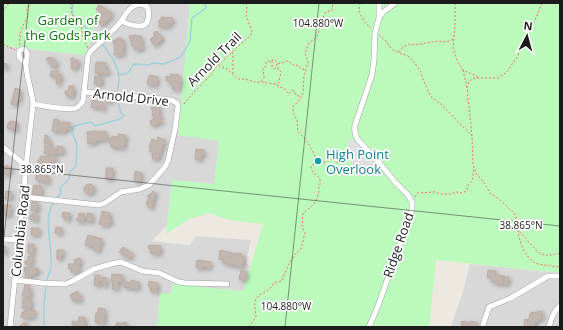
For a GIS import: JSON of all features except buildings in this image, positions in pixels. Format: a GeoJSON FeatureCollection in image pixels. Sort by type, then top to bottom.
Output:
{"type":"FeatureCollection","features":[{"type":"Feature","properties":{"kind":"street","name":"Ridge Road"},"geometry":{"type":"LineString","coordinates":[[369,327],[378,306],[412,210],[411,199],[358,140],[354,131],[372,75],[375,33],[379,18],[379,3]]}},
{"type":"Feature","properties":{"kind":"street"},"geometry":{"type":"LineString","coordinates":[[387,3],[395,4]]}},
{"type":"Feature","properties":{"kind":"street"},"geometry":{"type":"LineString","coordinates":[[33,104],[68,108],[78,107],[81,105],[85,92],[88,56],[90,52],[121,21],[128,10],[135,5],[140,4],[148,8],[149,16],[146,24],[131,25],[121,21]]}},
{"type":"Feature","properties":{"kind":"street"},"geometry":{"type":"LineString","coordinates":[[379,18],[383,12],[395,4]]}},
{"type":"Feature","properties":{"kind":"street","name":"Columbia Road"},"geometry":{"type":"LineString","coordinates":[[10,327],[33,104],[33,96],[26,64],[28,58],[27,53],[24,49],[20,50],[19,57],[26,64]]}},
{"type":"Feature","properties":{"kind":"street","name":"Arnold Drive"},"geometry":{"type":"LineString","coordinates":[[24,197],[102,205],[121,192],[140,189],[149,185],[165,167],[168,161],[175,128],[178,106],[177,103],[171,100],[85,92]]}},
{"type":"Feature","properties":{"kind":"street"},"geometry":{"type":"LineString","coordinates":[[3,147],[26,166]]}},
{"type":"Feature","properties":{"kind":"street"},"geometry":{"type":"LineString","coordinates":[[3,239],[19,240]]}},
{"type":"Feature","properties":{"kind":"street"},"geometry":{"type":"LineString","coordinates":[[15,280],[65,284],[94,269],[121,262],[142,271],[159,273],[179,282],[227,284]]}},
{"type":"Feature","properties":{"kind":"street"},"geometry":{"type":"LineString","coordinates":[[483,325],[489,307],[511,298],[548,276],[560,276]]}},
{"type":"Feature","properties":{"kind":"street"},"geometry":{"type":"LineString","coordinates":[[549,327],[554,313],[560,306]]}},
{"type":"Feature","properties":{"kind":"path"},"geometry":{"type":"LineString","coordinates":[[3,12],[9,3]]}},
{"type":"Feature","properties":{"kind":"path"},"geometry":{"type":"LineString","coordinates":[[3,44],[16,51],[20,50],[19,38],[28,16],[26,10],[30,3]]}},
{"type":"Feature","properties":{"kind":"path"},"geometry":{"type":"LineString","coordinates":[[71,3],[71,11],[75,19],[80,24],[83,37],[90,52]]}},
{"type":"Feature","properties":{"kind":"path","name":"Arnold Trail"},"geometry":{"type":"LineString","coordinates":[[184,104],[218,65],[251,35],[252,31],[246,15],[248,8],[246,3]]}},
{"type":"Feature","properties":{"kind":"path"},"geometry":{"type":"LineString","coordinates":[[318,161],[306,140],[298,132],[297,120],[293,113],[294,105],[298,102],[302,93],[304,75],[308,63],[305,54],[307,46],[317,37],[324,15],[326,12],[332,10],[333,3]]}},
{"type":"Feature","properties":{"kind":"path"},"geometry":{"type":"LineString","coordinates":[[360,3],[359,11],[368,26],[384,39],[391,48],[408,56],[414,62],[421,72],[431,97],[442,105],[471,133],[472,136]]}},
{"type":"Feature","properties":{"kind":"path"},"geometry":{"type":"LineString","coordinates":[[412,196],[415,197],[418,193],[427,191],[441,194],[456,192],[463,193],[467,190],[468,185],[472,181],[474,167],[467,87],[453,48],[455,3]]}},
{"type":"Feature","properties":{"kind":"path"},"geometry":{"type":"LineString","coordinates":[[467,87],[472,79],[479,77],[498,78],[507,72],[518,55],[524,38],[533,24],[542,3]]}},
{"type":"Feature","properties":{"kind":"path"},"geometry":{"type":"LineString","coordinates":[[399,52],[403,47],[409,44],[414,45],[438,41],[447,42],[454,38]]}},
{"type":"Feature","properties":{"kind":"path"},"geometry":{"type":"LineString","coordinates":[[232,52],[234,74]]}},
{"type":"Feature","properties":{"kind":"path"},"geometry":{"type":"LineString","coordinates":[[266,83],[262,68],[266,66],[266,62],[275,59],[278,69],[281,72],[278,85]]}},
{"type":"Feature","properties":{"kind":"path"},"geometry":{"type":"LineString","coordinates":[[272,60],[272,67],[277,70],[278,69]]}},
{"type":"Feature","properties":{"kind":"path"},"geometry":{"type":"LineString","coordinates":[[277,64],[288,61],[295,66],[306,69]]}},
{"type":"Feature","properties":{"kind":"path"},"geometry":{"type":"LineString","coordinates":[[218,65],[227,69],[238,79],[247,79],[252,82],[278,85],[285,89],[289,94],[293,90],[296,95],[301,97]]}},
{"type":"Feature","properties":{"kind":"path"},"geometry":{"type":"LineString","coordinates":[[462,70],[479,77]]}},
{"type":"Feature","properties":{"kind":"path"},"geometry":{"type":"LineString","coordinates":[[260,82],[264,78]]}},
{"type":"Feature","properties":{"kind":"path"},"geometry":{"type":"LineString","coordinates":[[249,327],[256,317],[255,303],[258,297],[271,288],[273,284],[282,281],[286,268],[293,256],[301,249],[305,234],[302,226],[303,214],[315,203],[320,184],[317,175],[313,173],[310,166],[318,161],[324,162],[333,159],[338,163],[343,152],[354,153]]}},
{"type":"Feature","properties":{"kind":"path"},"geometry":{"type":"LineString","coordinates":[[474,167],[477,175],[483,181],[490,193],[499,199],[516,216],[516,227],[522,246],[526,253],[536,263],[560,267]]}},
{"type":"Feature","properties":{"kind":"path"},"geometry":{"type":"LineString","coordinates":[[518,230],[541,254],[551,255],[560,253]]}},
{"type":"Feature","properties":{"kind":"shaded area"},"geometry":{"type":"Polygon","coordinates":[[[97,3],[190,3],[178,135],[220,140],[214,184],[172,180],[167,225],[152,241],[190,245],[196,236],[251,240],[246,263],[250,266],[243,292],[173,284],[171,294],[160,294],[157,327],[3,327],[3,46],[85,55],[88,46],[92,41],[97,3]]]}},
{"type":"Feature","properties":{"kind":"shaded area"},"geometry":{"type":"Polygon","coordinates":[[[349,139],[353,140],[375,161],[381,171],[377,177],[351,166],[352,162],[347,159],[349,139]]]}},
{"type":"Feature","properties":{"kind":"shaded area"},"geometry":{"type":"Polygon","coordinates":[[[470,264],[560,273],[560,327],[452,327],[470,264]]]}},
{"type":"Feature","properties":{"kind":"green space","name":"Garden of the Gods Park"},"geometry":{"type":"Polygon","coordinates":[[[3,3],[97,3],[92,41],[88,46],[85,55],[3,46],[3,3]]]}},
{"type":"Feature","properties":{"kind":"green space"},"geometry":{"type":"Polygon","coordinates":[[[190,3],[560,3],[560,273],[436,260],[429,327],[157,327],[160,293],[171,294],[173,284],[243,291],[263,224],[230,220],[209,213],[189,219],[166,234],[172,180],[214,184],[219,141],[178,135],[190,3]]]}},
{"type":"Feature","properties":{"kind":"waterway"},"geometry":{"type":"LineString","coordinates":[[73,3],[73,17],[97,38]]}},
{"type":"Feature","properties":{"kind":"waterway"},"geometry":{"type":"LineString","coordinates":[[118,75],[128,73],[134,64],[164,64],[181,57],[190,41],[192,18],[206,8],[205,3]]}},
{"type":"Feature","properties":{"kind":"waterway"},"geometry":{"type":"LineString","coordinates":[[102,44],[111,56],[117,69],[119,78],[118,91]]}},
{"type":"Feature","properties":{"kind":"waterway"},"geometry":{"type":"LineString","coordinates":[[57,198],[61,193],[60,188],[69,179],[70,172],[76,166],[77,144],[72,132],[73,127],[91,122],[95,126],[120,119],[124,116],[121,113],[117,98]]}},
{"type":"Feature","properties":{"kind":"waterway"},"geometry":{"type":"LineString","coordinates":[[47,280],[51,267],[48,224],[54,202]]}},
{"type":"Feature","properties":{"kind":"waterway"},"geometry":{"type":"LineString","coordinates":[[44,327],[46,286]]}},
{"type":"Feature","properties":{"kind":"place","name":"High Point Overlook"},"geometry":{"type":"Point","coordinates":[318,161]}}]}
